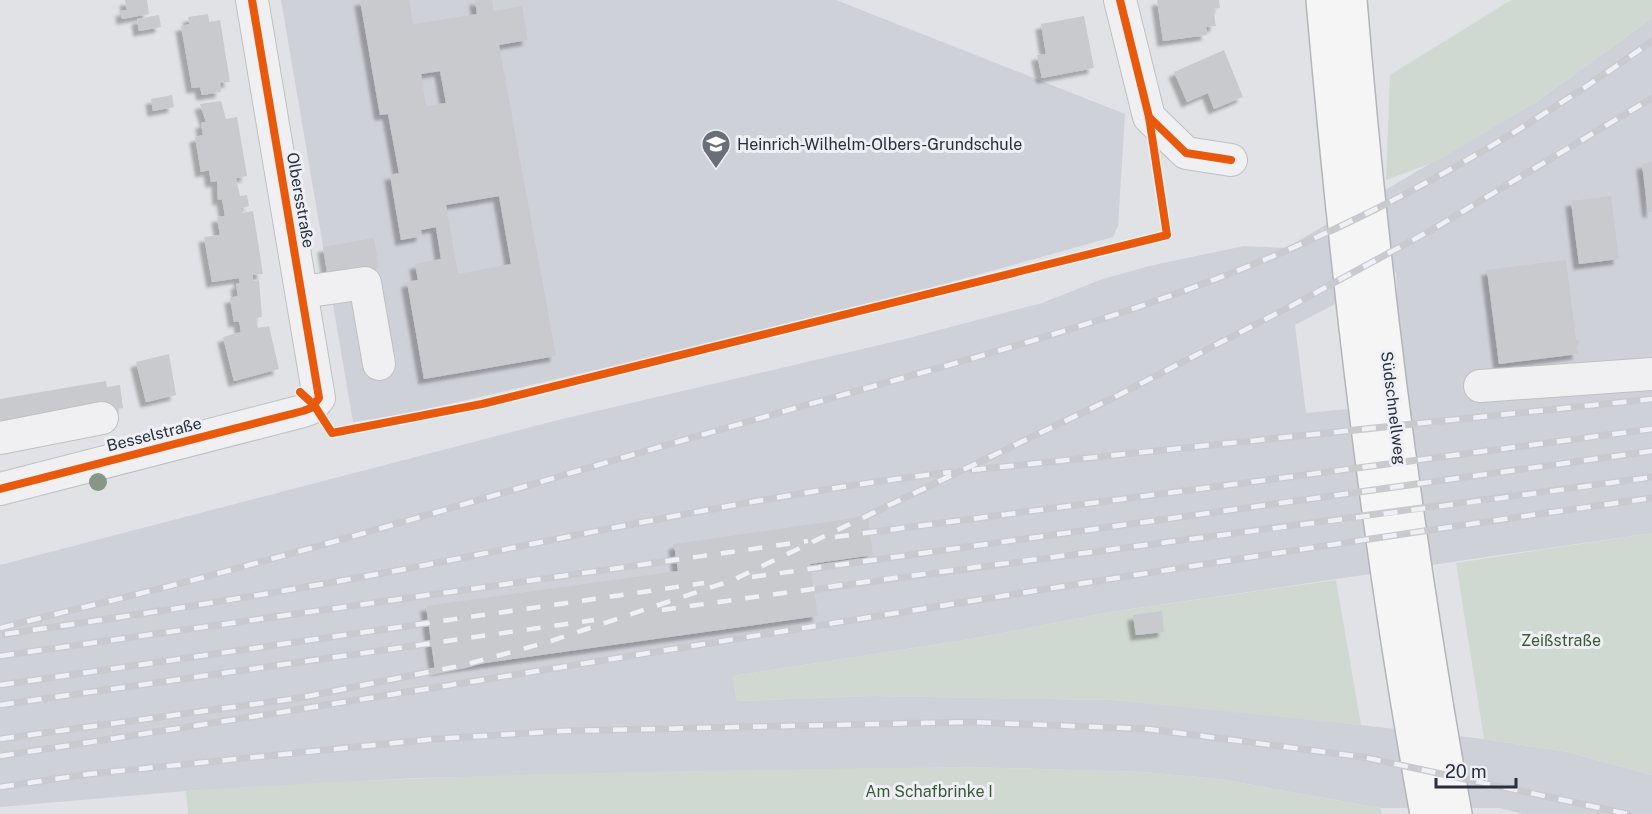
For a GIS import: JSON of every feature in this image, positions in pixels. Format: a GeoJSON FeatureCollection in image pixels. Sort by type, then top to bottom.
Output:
{"type":"FeatureCollection","features":[{"type":"Feature","properties":{"kind":"highway","name":"Südschnellweg"},"geometry":{"type":"LineString","coordinates":[[1323,0],[1340,198],[1386,561],[1427,814]]}},
{"type":"Feature","properties":{"kind":"highway","name":"Südschnellweg"},"geometry":{"type":"LineString","coordinates":[[1350,0],[1366,194],[1411,545],[1455,814]]}},
{"type":"Feature","properties":{"kind":"street","name":"Olbersstraße"},"geometry":{"type":"LineString","coordinates":[[252,0],[318,388],[319,398],[314,405]]}},
{"type":"Feature","properties":{"kind":"street"},"geometry":{"type":"LineString","coordinates":[[1120,0],[1149,117],[1186,153],[1231,160]]}},
{"type":"Feature","properties":{"kind":"street"},"geometry":{"type":"LineString","coordinates":[[303,292],[365,283],[379,364]]}},
{"type":"Feature","properties":{"kind":"street"},"geometry":{"type":"LineString","coordinates":[[1480,386],[1652,374]]}},
{"type":"Feature","properties":{"kind":"street","name":"Besselstraße"},"geometry":{"type":"LineString","coordinates":[[0,489],[80,466],[303,411],[314,405]]}},
{"type":"Feature","properties":{"kind":"street"},"geometry":{"type":"LineString","coordinates":[[0,438],[102,418]]}},
{"type":"Feature","properties":{"kind":"street"},"geometry":{"type":"LineString","coordinates":[[71,424],[80,466]]}},
{"type":"Feature","properties":{"kind":"shaded area","name":"Heinrich-Wilhelm-Olbers-Grundschule"},"geometry":{"type":"Polygon","coordinates":[[[281,0],[836,0],[1125,114],[1118,226],[1113,237],[830,316],[397,416],[353,422],[281,0]]]}},
{"type":"Feature","properties":{"kind":"shaded area"},"geometry":{"type":"Polygon","coordinates":[[[1652,18],[1652,533],[1110,612],[977,638],[733,676],[737,701],[872,696],[1113,700],[1229,710],[1484,739],[1568,752],[1652,775],[1652,814],[1523,814],[1500,808],[1380,808],[1219,779],[1143,772],[970,767],[416,778],[186,791],[0,807],[0,565],[558,420],[905,339],[1042,303],[1100,280],[1149,266],[1244,246],[1286,248],[1539,100],[1652,18]],[[1396,272],[1295,325],[1306,413],[1401,404],[1396,272]]]}},
{"type":"Feature","properties":{"kind":"green space"},"geometry":{"type":"Polygon","coordinates":[[[1511,0],[1652,0],[1652,18],[1539,100],[1437,161],[1386,180],[1390,75],[1511,0]]]}},
{"type":"Feature","properties":{"kind":"green space","name":"Zeißstraße"},"geometry":{"type":"Polygon","coordinates":[[[1652,533],[1652,775],[1568,752],[1484,739],[1456,563],[1652,533]]]}},
{"type":"Feature","properties":{"kind":"green space"},"geometry":{"type":"Polygon","coordinates":[[[1336,580],[1361,725],[1113,700],[872,696],[737,701],[733,676],[977,638],[1110,612],[1336,580]]]}},
{"type":"Feature","properties":{"kind":"green space","name":"Am Schafbrinke I"},"geometry":{"type":"Polygon","coordinates":[[[970,767],[1143,772],[1219,779],[1380,808],[1382,814],[188,814],[186,791],[480,776],[970,767]]]}},
{"type":"Feature","properties":{"kind":"building"},"geometry":{"type":"Polygon","coordinates":[[[125,0],[147,0],[149,14],[122,19],[121,11],[127,10],[125,0]]]}},
{"type":"Feature","properties":{"kind":"building"},"geometry":{"type":"Polygon","coordinates":[[[360,0],[409,0],[413,24],[477,14],[475,0],[492,0],[494,11],[522,6],[528,40],[499,45],[556,356],[424,379],[407,282],[418,280],[415,264],[441,259],[436,227],[421,230],[422,236],[401,240],[390,175],[399,173],[388,114],[380,115],[360,0]],[[440,71],[421,74],[426,106],[446,103],[440,71]],[[499,196],[446,205],[458,274],[511,264],[499,196]]]}},
{"type":"Feature","properties":{"kind":"building"},"geometry":{"type":"Polygon","coordinates":[[[1157,0],[1219,0],[1220,8],[1213,9],[1216,26],[1206,27],[1207,35],[1163,41],[1157,0]]]}},
{"type":"Feature","properties":{"kind":"building"},"geometry":{"type":"Polygon","coordinates":[[[208,14],[209,22],[220,20],[230,82],[220,83],[221,92],[202,95],[200,87],[192,88],[181,26],[190,24],[188,17],[208,14]]]}},
{"type":"Feature","properties":{"kind":"building"},"geometry":{"type":"Polygon","coordinates":[[[159,15],[161,27],[139,31],[137,19],[159,15]]]}},
{"type":"Feature","properties":{"kind":"building"},"geometry":{"type":"Polygon","coordinates":[[[1084,16],[1094,68],[1042,78],[1037,55],[1046,54],[1041,24],[1084,16]]]}},
{"type":"Feature","properties":{"kind":"building"},"geometry":{"type":"Polygon","coordinates":[[[1224,50],[1243,97],[1214,109],[1208,93],[1187,102],[1174,72],[1224,50]]]}},
{"type":"Feature","properties":{"kind":"building"},"geometry":{"type":"Polygon","coordinates":[[[172,95],[174,107],[153,111],[151,99],[172,95]]]}},
{"type":"Feature","properties":{"kind":"building"},"geometry":{"type":"Polygon","coordinates":[[[221,101],[226,119],[237,117],[247,176],[236,178],[240,196],[247,195],[249,206],[241,208],[242,213],[253,211],[263,274],[253,275],[253,281],[259,280],[262,317],[256,318],[258,328],[269,326],[279,369],[234,381],[223,337],[241,332],[239,321],[234,322],[230,298],[238,296],[236,284],[240,283],[239,278],[212,282],[204,237],[220,235],[217,217],[225,216],[222,199],[218,200],[217,181],[211,182],[209,170],[201,172],[195,137],[203,135],[201,123],[206,122],[200,104],[221,101]]]}},
{"type":"Feature","properties":{"kind":"building"},"geometry":{"type":"Polygon","coordinates":[[[1652,162],[1652,212],[1648,212],[1642,164],[1652,162]]]}},
{"type":"Feature","properties":{"kind":"building"},"geometry":{"type":"Polygon","coordinates":[[[1611,196],[1619,259],[1579,264],[1571,201],[1611,196]]]}},
{"type":"Feature","properties":{"kind":"building"},"geometry":{"type":"Polygon","coordinates":[[[374,238],[379,269],[328,278],[323,247],[374,238]]]}},
{"type":"Feature","properties":{"kind":"building"},"geometry":{"type":"Polygon","coordinates":[[[1566,260],[1576,339],[1580,342],[1577,347],[1578,354],[1499,364],[1487,270],[1566,260]]]}},
{"type":"Feature","properties":{"kind":"building"},"geometry":{"type":"Polygon","coordinates":[[[169,354],[176,395],[146,402],[136,362],[169,354]]]}},
{"type":"Feature","properties":{"kind":"building"},"geometry":{"type":"Polygon","coordinates":[[[106,381],[107,387],[120,385],[123,408],[111,410],[110,403],[0,422],[0,399],[106,381]]]}},
{"type":"Feature","properties":{"kind":"building"},"geometry":{"type":"Polygon","coordinates":[[[868,516],[873,555],[810,564],[818,616],[435,670],[426,606],[678,571],[674,544],[868,516]]]}},
{"type":"Feature","properties":{"kind":"building"},"geometry":{"type":"Polygon","coordinates":[[[1162,611],[1164,632],[1136,635],[1133,615],[1162,611]]]}},
{"type":"Feature","properties":{"kind":"railway"},"geometry":{"type":"LineString","coordinates":[[0,628],[187,582],[369,532],[978,357],[1165,298],[1226,275],[1338,227],[1446,172],[1552,109],[1652,41]]}},
{"type":"Feature","properties":{"kind":"railway"},"geometry":{"type":"LineString","coordinates":[[0,739],[299,698],[464,665],[548,642],[733,580],[1111,399],[1293,305],[1435,228],[1652,98]]}},
{"type":"Feature","properties":{"kind":"railway"},"geometry":{"type":"LineString","coordinates":[[972,470],[1652,399]]}},
{"type":"Feature","properties":{"kind":"railway"},"geometry":{"type":"LineString","coordinates":[[835,537],[1652,429]]}},
{"type":"Feature","properties":{"kind":"railway"},"geometry":{"type":"LineString","coordinates":[[752,577],[1652,451]]}},
{"type":"Feature","properties":{"kind":"railway"},"geometry":{"type":"LineString","coordinates":[[5,634],[305,587],[745,503],[951,472]]}},
{"type":"Feature","properties":{"kind":"railway"},"geometry":{"type":"LineString","coordinates":[[662,610],[1652,477]]}},
{"type":"Feature","properties":{"kind":"railway"},"geometry":{"type":"LineString","coordinates":[[0,756],[1032,591],[1652,498]]}},
{"type":"Feature","properties":{"kind":"railway"},"geometry":{"type":"LineString","coordinates":[[0,656],[808,541]]}},
{"type":"Feature","properties":{"kind":"railway"},"geometry":{"type":"LineString","coordinates":[[0,685],[704,583]]}},
{"type":"Feature","properties":{"kind":"railway"},"geometry":{"type":"LineString","coordinates":[[0,705],[594,620]]}},
{"type":"Feature","properties":{"kind":"railway"},"geometry":{"type":"LineString","coordinates":[[0,787],[89,774],[434,739],[562,731],[969,722],[1148,729],[1363,757],[1628,814]]}},
{"type":"Feature","properties":{"kind":"cycle path"},"geometry":{"type":"LineString","coordinates":[[0,489],[303,411],[311,408],[319,398],[252,0]]}},
{"type":"Feature","properties":{"kind":"cycle path"},"geometry":{"type":"LineString","coordinates":[[1120,0],[1149,117],[1186,153],[1231,160]]}},
{"type":"Feature","properties":{"kind":"cycle path"},"geometry":{"type":"LineString","coordinates":[[300,392],[314,405],[332,433],[482,404],[1167,235],[1149,117]]}},
{"type":"Feature","properties":{"kind":"place","name":"Heinrich-Wilhelm-Olbers-Grundschule"},"geometry":{"type":"Point","coordinates":[716,170]}}]}
